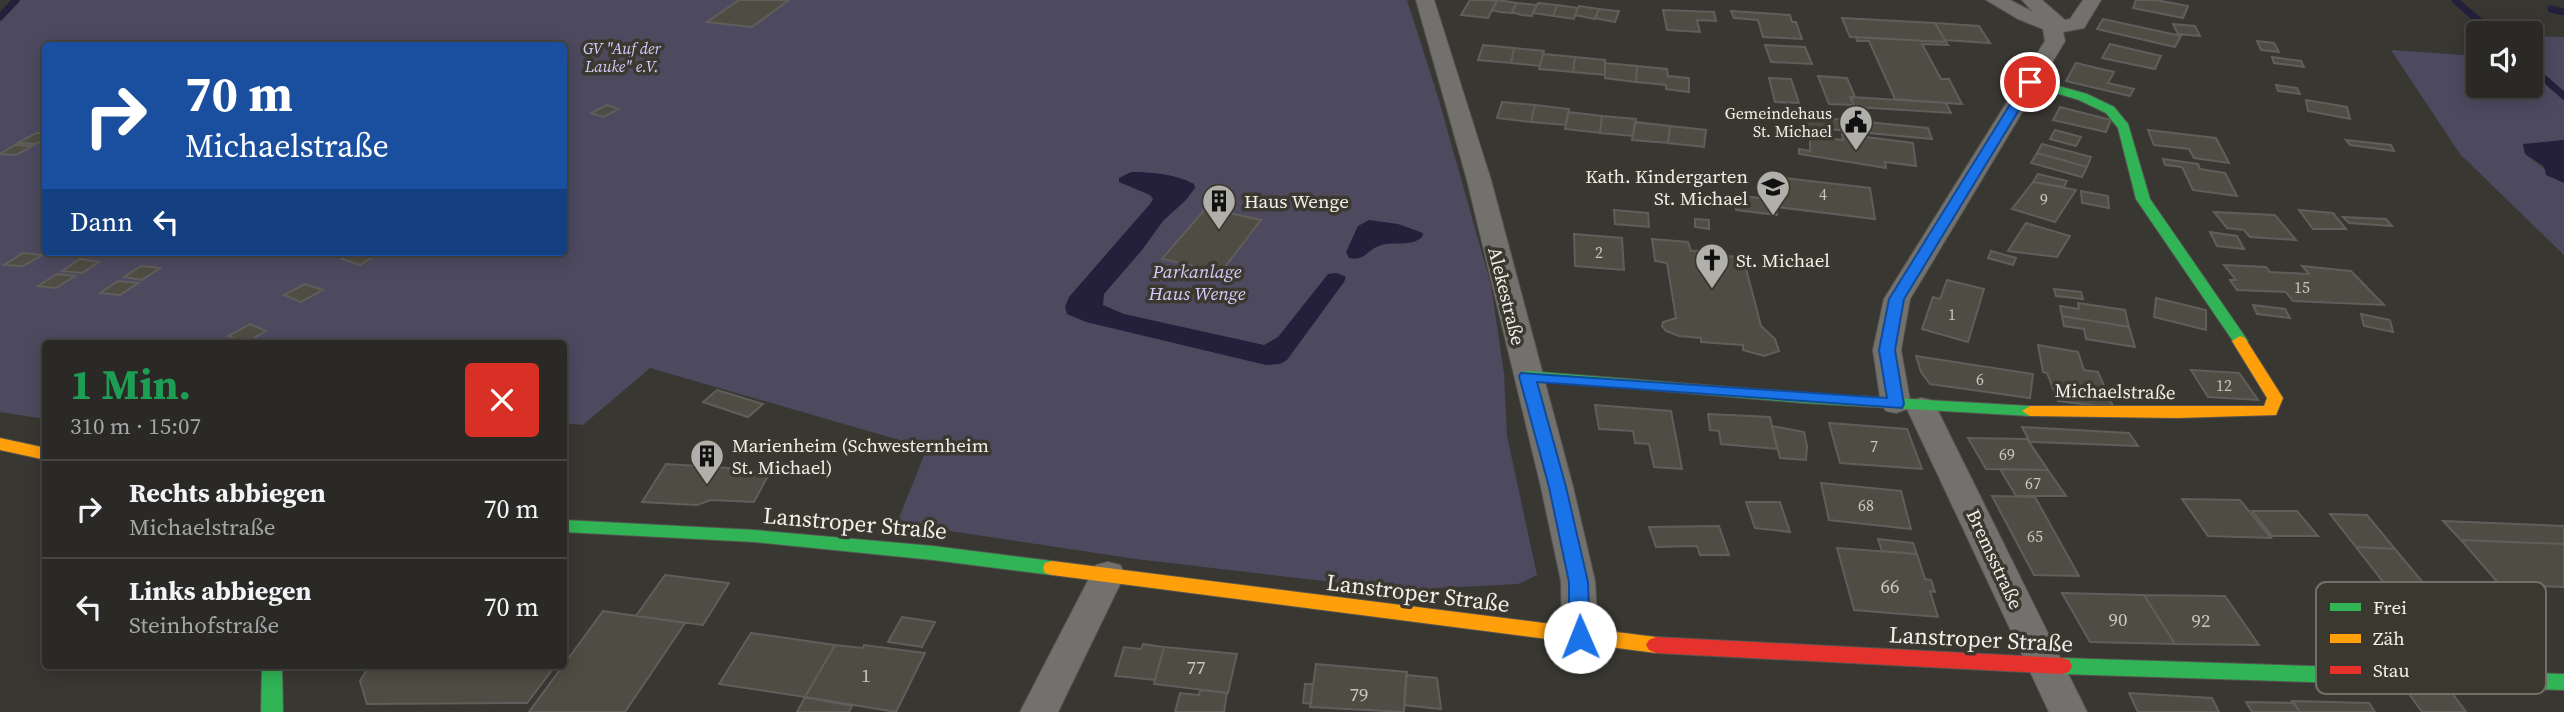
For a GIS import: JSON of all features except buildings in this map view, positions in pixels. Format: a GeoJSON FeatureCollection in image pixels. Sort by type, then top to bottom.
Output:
{"type":"FeatureCollection","features":[{"type":"Feature","properties":{"kind":"street","name":"Alekestraße"},"geometry":{"type":"LineString","coordinates":[[1425,0],[1479,180],[1527,376],[1558,487],[1578,582],[1580,637]]}},
{"type":"Feature","properties":{"kind":"street"},"geometry":{"type":"LineString","coordinates":[[1995,0],[2052,27],[2077,24],[2092,0]]}},
{"type":"Feature","properties":{"kind":"street"},"geometry":{"type":"LineString","coordinates":[[2031,0],[2054,21],[2052,27]]}},
{"type":"Feature","properties":{"kind":"street","name":"Bremsstraße"},"geometry":{"type":"LineString","coordinates":[[2052,27],[2055,41],[1897,299],[1887,350],[1909,405],[2068,712]]}},
{"type":"Feature","properties":{"kind":"street","name":"Michaelstraße"},"geometry":{"type":"LineString","coordinates":[[1527,376],[1909,405],[2199,414],[2270,411],[2275,398],[2214,300],[2143,198],[2124,127],[2110,110],[2083,97],[2030,82]]}},
{"type":"Feature","properties":{"kind":"street"},"geometry":{"type":"LineString","coordinates":[[0,444],[42,453]]}},
{"type":"Feature","properties":{"kind":"street","name":"Lanstroper Straße"},"geometry":{"type":"LineString","coordinates":[[567,526],[775,538],[933,553],[1580,637],[1730,650],[2045,665],[2316,674]]}},
{"type":"Feature","properties":{"kind":"street"},"geometry":{"type":"LineString","coordinates":[[1039,712],[1108,574]]}},
{"type":"Feature","properties":{"kind":"street"},"geometry":{"type":"LineString","coordinates":[[272,669],[272,712]]}},
{"type":"Feature","properties":{"kind":"street","name":"Lanstroper Straße"},"geometry":{"type":"LineString","coordinates":[[2546,681],[2564,682]]}},
{"type":"Feature","properties":{"kind":"green space","name":"Parkanlage Haus Wenge"},"geometry":{"type":"Polygon","coordinates":[[[20,0],[1407,0],[1438,97],[1491,285],[1504,374],[1507,436],[1537,575],[1518,584],[1399,590],[1136,559],[897,523],[927,448],[650,368],[583,425],[567,423],[567,340],[42,340],[42,419],[0,412],[0,21],[20,0]]]}},
{"type":"Feature","properties":{"kind":"green space"},"geometry":{"type":"Polygon","coordinates":[[[2543,36],[2564,37],[2564,140],[2523,145],[2525,154],[2564,183],[2564,255],[2460,154],[2391,50],[2466,55],[2466,98],[2543,98],[2543,36]]]}},
{"type":"Feature","properties":{"kind":"shaded area"},"geometry":{"type":"Polygon","coordinates":[[[2564,140],[2564,183],[2546,175],[2544,166],[2525,154],[2523,144],[2564,140]]]}},
{"type":"Feature","properties":{"kind":"shaded area"},"geometry":{"type":"Polygon","coordinates":[[[1131,172],[1171,176],[1194,184],[1195,188],[1163,221],[1104,294],[1103,305],[1124,314],[1264,345],[1278,337],[1328,274],[1337,273],[1346,277],[1287,360],[1280,364],[1266,365],[1086,322],[1067,314],[1065,307],[1069,297],[1153,199],[1150,195],[1119,182],[1119,178],[1131,172]]]}},
{"type":"Feature","properties":{"kind":"shaded area"},"geometry":{"type":"Polygon","coordinates":[[[1369,220],[1398,224],[1423,233],[1422,237],[1412,242],[1384,244],[1362,257],[1349,258],[1346,252],[1358,226],[1369,220]]]}},
{"type":"Feature","properties":{"kind":"waterway"},"geometry":{"type":"LineString","coordinates":[[0,17],[16,0]]}},
{"type":"Feature","properties":{"kind":"waterway"},"geometry":{"type":"LineString","coordinates":[[2455,0],[2479,21]]}},
{"type":"Feature","properties":{"kind":"waterway"},"geometry":{"type":"LineString","coordinates":[[2551,9],[2564,12]]}},
{"type":"Feature","properties":{"kind":"waterway"},"geometry":{"type":"LineString","coordinates":[[2543,77],[2564,96]]}},
{"type":"Feature","properties":{"kind":"traffic: fast"},"geometry":{"type":"LineString","coordinates":[[2030,82],[2083,97],[2110,110],[2124,127],[2143,199],[2240,341]]}},
{"type":"Feature","properties":{"kind":"traffic: fast"},"geometry":{"type":"LineString","coordinates":[[1527,376],[1805,398],[2030,411]]}},
{"type":"Feature","properties":{"kind":"traffic: fast"},"geometry":{"type":"LineString","coordinates":[[567,526],[755,536],[933,553],[1052,568]]}},
{"type":"Feature","properties":{"kind":"traffic: fast"},"geometry":{"type":"LineString","coordinates":[[2062,666],[2316,674]]}},
{"type":"Feature","properties":{"kind":"traffic: fast"},"geometry":{"type":"LineString","coordinates":[[272,669],[272,712]]}},
{"type":"Feature","properties":{"kind":"traffic: fast"},"geometry":{"type":"LineString","coordinates":[[2546,681],[2564,682]]}},
{"type":"Feature","properties":{"kind":"traffic: slow"},"geometry":{"type":"LineString","coordinates":[[2030,411],[2270,411],[2275,398],[2240,341]]}},
{"type":"Feature","properties":{"kind":"traffic: slow"},"geometry":{"type":"LineString","coordinates":[[0,444],[42,453]]}},
{"type":"Feature","properties":{"kind":"traffic: slow"},"geometry":{"type":"LineString","coordinates":[[1052,568],[1656,645]]}},
{"type":"Feature","properties":{"kind":"traffic: jam"},"geometry":{"type":"LineString","coordinates":[[1656,645],[2062,666]]}},
{"type":"Feature","properties":{"kind":"place","name":"Gemeindehaus St. Michael"},"geometry":{"type":"Point","coordinates":[1856,152]}},
{"type":"Feature","properties":{"kind":"place","name":"Kath. Kindergarten St. Michael"},"geometry":{"type":"Point","coordinates":[1773,217]}},
{"type":"Feature","properties":{"kind":"place","name":"Haus Wenge"},"geometry":{"type":"Point","coordinates":[1219,231]}},
{"type":"Feature","properties":{"kind":"place","name":"St. Michael"},"geometry":{"type":"Point","coordinates":[1712,290]}},
{"type":"Feature","properties":{"kind":"place","name":"Marienheim (Schwesternheim St. Michael)"},"geometry":{"type":"Point","coordinates":[707,486]}},
{"type":"Feature","properties":{"kind":"route"},"geometry":{"type":"LineString","coordinates":[[1580,637],[1578,582],[1558,487],[1527,376],[1896,404],[1887,350],[1897,299],[2030,82]]}},
{"type":"Feature","properties":{"kind":"park label","name":"GV \"Auf der Lauke\" e.V."},"geometry":{"type":"Point","coordinates":[622,57]}}]}
